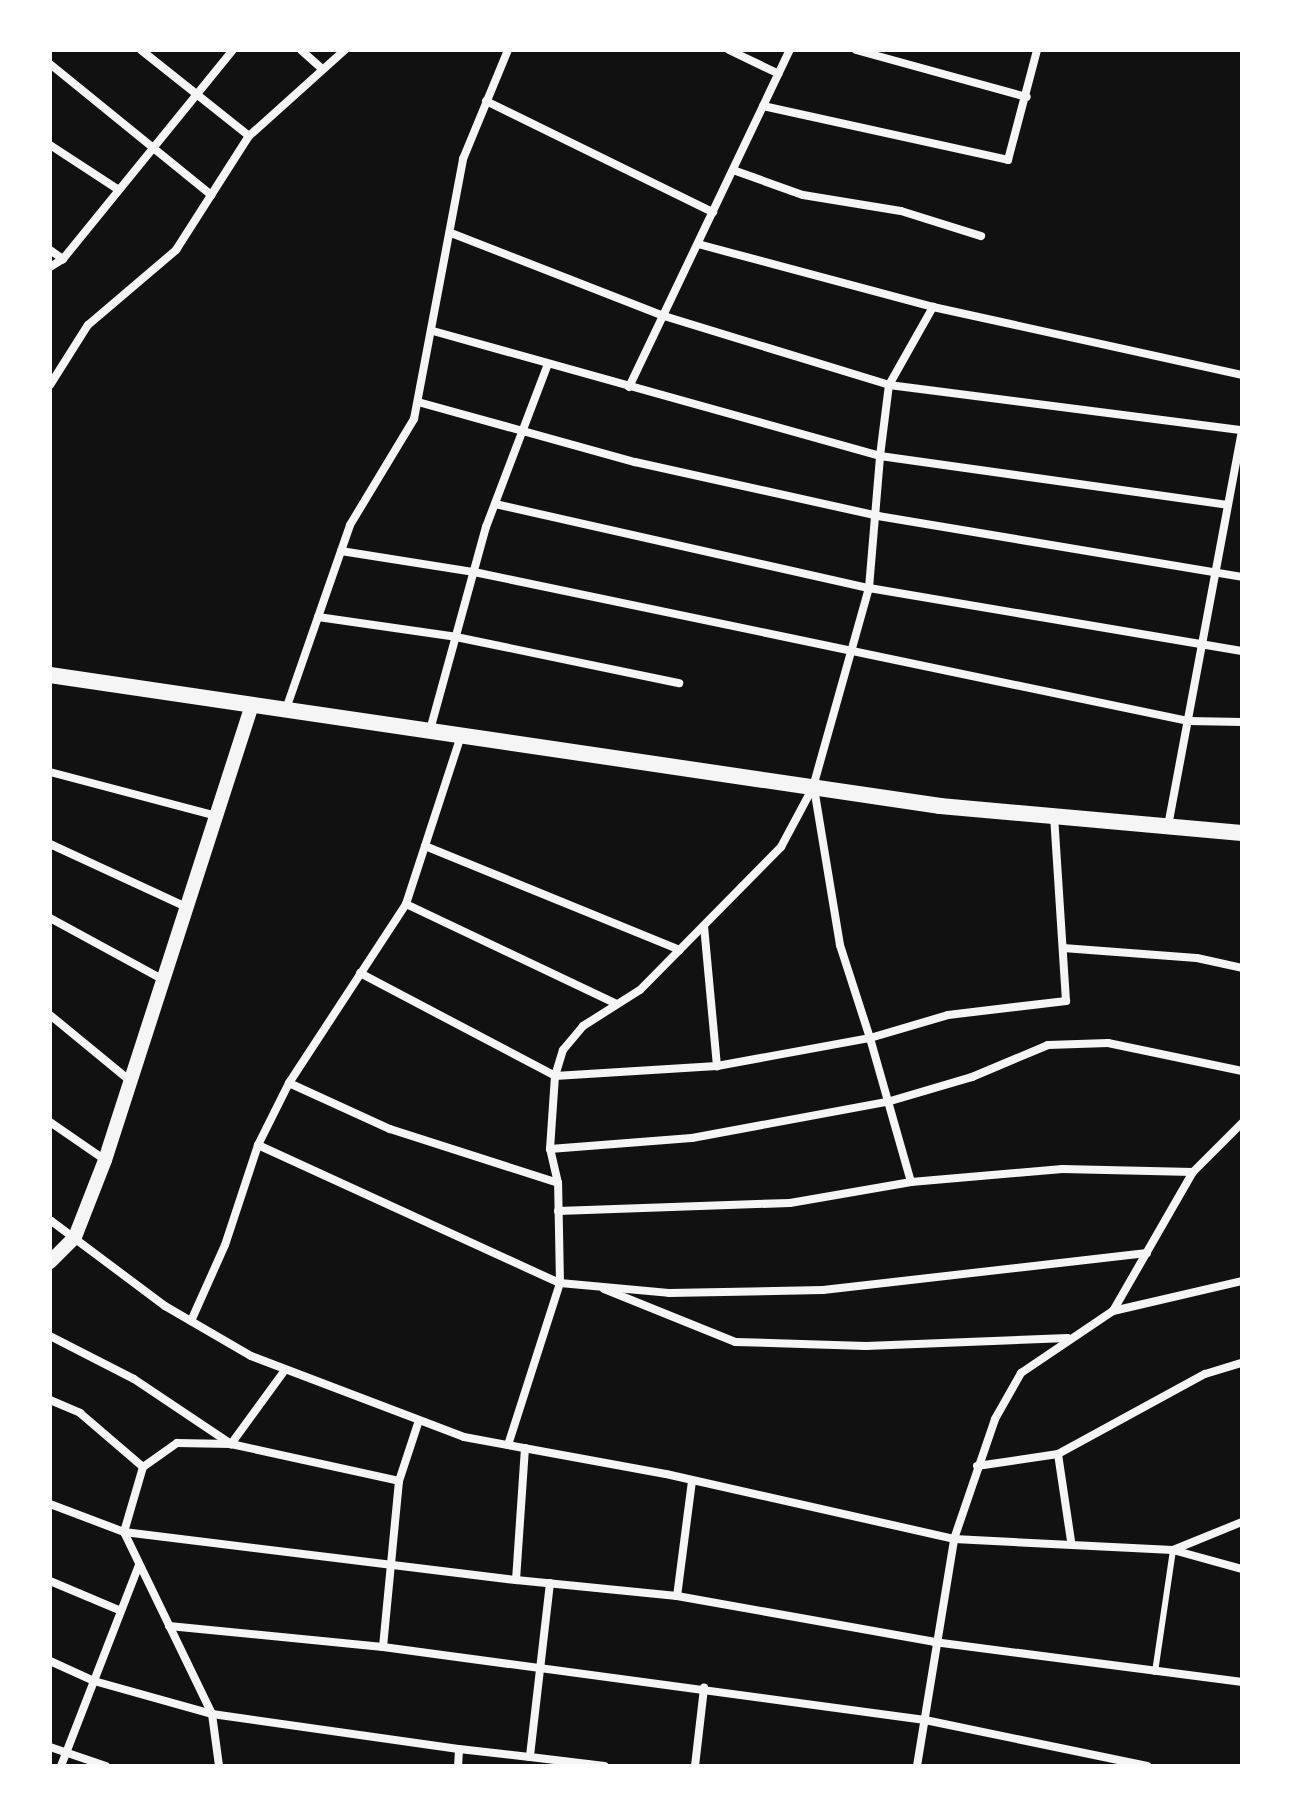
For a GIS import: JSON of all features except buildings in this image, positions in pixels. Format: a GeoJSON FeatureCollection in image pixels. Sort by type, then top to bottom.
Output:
{"type":"FeatureCollection","features":[{"type":"Feature","properties":{"kind":"main road"},"geometry":{"type":"LineString","coordinates":[[50,675],[813,787],[1054,816],[1242,833]]}},
{"type":"Feature","properties":{"kind":"street"},"geometry":{"type":"LineString","coordinates":[[141,50],[249,136]]}},
{"type":"Feature","properties":{"kind":"street"},"geometry":{"type":"LineString","coordinates":[[50,267],[63,259],[233,50]]}},
{"type":"Feature","properties":{"kind":"street"},"geometry":{"type":"LineString","coordinates":[[301,50],[321,68]]}},
{"type":"Feature","properties":{"kind":"street"},"geometry":{"type":"LineString","coordinates":[[50,385],[88,325],[176,250],[249,136],[321,68],[345,50]]}},
{"type":"Feature","properties":{"kind":"street"},"geometry":{"type":"LineString","coordinates":[[286,709],[350,525],[414,419],[463,159],[508,50]]}},
{"type":"Feature","properties":{"kind":"street"},"geometry":{"type":"LineString","coordinates":[[729,50],[779,74]]}},
{"type":"Feature","properties":{"kind":"street"},"geometry":{"type":"LineString","coordinates":[[629,387],[790,50]]}},
{"type":"Feature","properties":{"kind":"street"},"geometry":{"type":"LineString","coordinates":[[856,50],[1027,97]]}},
{"type":"Feature","properties":{"kind":"street"},"geometry":{"type":"LineString","coordinates":[[763,106],[1008,160],[1037,50]]}},
{"type":"Feature","properties":{"kind":"street"},"geometry":{"type":"LineString","coordinates":[[50,64],[211,195]]}},
{"type":"Feature","properties":{"kind":"street"},"geometry":{"type":"LineString","coordinates":[[486,101],[713,212]]}},
{"type":"Feature","properties":{"kind":"street"},"geometry":{"type":"LineString","coordinates":[[50,145],[119,190]]}},
{"type":"Feature","properties":{"kind":"street"},"geometry":{"type":"LineString","coordinates":[[733,170],[803,195],[901,211],[981,236]]}},
{"type":"Feature","properties":{"kind":"street"},"geometry":{"type":"LineString","coordinates":[[451,233],[664,316],[889,385],[1242,430],[1168,827]]}},
{"type":"Feature","properties":{"kind":"street"},"geometry":{"type":"LineString","coordinates":[[698,244],[933,307],[1242,375]]}},
{"type":"Feature","properties":{"kind":"street"},"geometry":{"type":"LineString","coordinates":[[50,250],[63,259]]}},
{"type":"Feature","properties":{"kind":"street"},"geometry":{"type":"LineString","coordinates":[[508,1445],[560,1283],[558,1183],[550,1149],[555,1076],[563,1050],[583,1026],[640,990],[781,847],[813,787],[869,588],[889,385],[933,307]]}},
{"type":"Feature","properties":{"kind":"street"},"geometry":{"type":"LineString","coordinates":[[433,331],[880,456],[1228,505]]}},
{"type":"Feature","properties":{"kind":"street"},"geometry":{"type":"LineString","coordinates":[[430,731],[495,504],[548,364]]}},
{"type":"Feature","properties":{"kind":"street"},"geometry":{"type":"LineString","coordinates":[[418,402],[635,462],[878,516],[1215,576],[1242,577]]}},
{"type":"Feature","properties":{"kind":"street"},"geometry":{"type":"LineString","coordinates":[[1231,486],[1242,487]]}},
{"type":"Feature","properties":{"kind":"street"},"geometry":{"type":"LineString","coordinates":[[495,504],[869,588],[1242,651]]}},
{"type":"Feature","properties":{"kind":"street"},"geometry":{"type":"LineString","coordinates":[[341,551],[474,572],[852,655],[1188,721],[1242,722]]}},
{"type":"Feature","properties":{"kind":"street"},"geometry":{"type":"LineString","coordinates":[[318,617],[456,637],[679,683]]}},
{"type":"Feature","properties":{"kind":"street"},"geometry":{"type":"LineString","coordinates":[[50,1262],[75,1237],[105,1160],[128,1079],[252,704]]}},
{"type":"Feature","properties":{"kind":"street"},"geometry":{"type":"LineString","coordinates":[[191,1321],[225,1245],[258,1145],[289,1083],[406,904],[461,736]]}},
{"type":"Feature","properties":{"kind":"street"},"geometry":{"type":"LineString","coordinates":[[50,772],[216,816]]}},
{"type":"Feature","properties":{"kind":"street"},"geometry":{"type":"LineString","coordinates":[[813,787],[840,945],[911,1182]]}},
{"type":"Feature","properties":{"kind":"street"},"geometry":{"type":"LineString","coordinates":[[360,973],[555,1076],[717,1066],[870,1038],[948,1015],[1066,1001],[1054,816]]}},
{"type":"Feature","properties":{"kind":"street"},"geometry":{"type":"LineString","coordinates":[[50,844],[184,906]]}},
{"type":"Feature","properties":{"kind":"street"},"geometry":{"type":"LineString","coordinates":[[425,846],[680,950]]}},
{"type":"Feature","properties":{"kind":"street"},"geometry":{"type":"LineString","coordinates":[[406,904],[617,1004]]}},
{"type":"Feature","properties":{"kind":"street"},"geometry":{"type":"LineString","coordinates":[[50,918],[162,979]]}},
{"type":"Feature","properties":{"kind":"street"},"geometry":{"type":"LineString","coordinates":[[704,926],[717,1066]]}},
{"type":"Feature","properties":{"kind":"street"},"geometry":{"type":"LineString","coordinates":[[1063,948],[1197,958],[1242,968]]}},
{"type":"Feature","properties":{"kind":"street"},"geometry":{"type":"LineString","coordinates":[[50,1015],[128,1079]]}},
{"type":"Feature","properties":{"kind":"street"},"geometry":{"type":"LineString","coordinates":[[550,1149],[692,1138],[887,1102],[972,1077],[1048,1045],[1108,1043],[1242,1071]]}},
{"type":"Feature","properties":{"kind":"street"},"geometry":{"type":"LineString","coordinates":[[289,1083],[390,1129],[558,1183]]}},
{"type":"Feature","properties":{"kind":"street"},"geometry":{"type":"LineString","coordinates":[[50,1122],[105,1160]]}},
{"type":"Feature","properties":{"kind":"street"},"geometry":{"type":"LineString","coordinates":[[1113,1311],[1193,1172],[1242,1123]]}},
{"type":"Feature","properties":{"kind":"street"},"geometry":{"type":"LineString","coordinates":[[258,1145],[560,1283],[669,1293],[823,1290],[1147,1253]]}},
{"type":"Feature","properties":{"kind":"street"},"geometry":{"type":"LineString","coordinates":[[558,1211],[790,1203],[911,1182],[1062,1169],[1193,1172]]}},
{"type":"Feature","properties":{"kind":"street"},"geometry":{"type":"LineString","coordinates":[[50,1220],[191,1321],[285,1370],[464,1437],[692,1481],[954,1539],[1071,1541],[1173,1550],[1242,1569]]}},
{"type":"Feature","properties":{"kind":"street"},"geometry":{"type":"LineString","coordinates":[[917,1766],[934,1642],[954,1539],[977,1466],[1021,1373],[1113,1311],[1242,1281]]}},
{"type":"Feature","properties":{"kind":"street"},"geometry":{"type":"LineString","coordinates":[[596,1286],[735,1342],[866,1346],[1069,1338]]}},
{"type":"Feature","properties":{"kind":"street"},"geometry":{"type":"LineString","coordinates":[[50,1336],[134,1379],[231,1444]]}},
{"type":"Feature","properties":{"kind":"street"},"geometry":{"type":"LineString","coordinates":[[977,1466],[1058,1454],[1205,1374],[1242,1363]]}},
{"type":"Feature","properties":{"kind":"street"},"geometry":{"type":"LineString","coordinates":[[231,1444],[285,1370]]}},
{"type":"Feature","properties":{"kind":"street"},"geometry":{"type":"LineString","coordinates":[[50,1400],[80,1413],[143,1467]]}},
{"type":"Feature","properties":{"kind":"street"},"geometry":{"type":"LineString","coordinates":[[383,1647],[399,1481],[419,1420]]}},
{"type":"Feature","properties":{"kind":"street"},"geometry":{"type":"LineString","coordinates":[[219,1766],[212,1714],[124,1532],[143,1467],[177,1443],[231,1444],[399,1481]]}},
{"type":"Feature","properties":{"kind":"street"},"geometry":{"type":"LineString","coordinates":[[516,1580],[525,1448]]}},
{"type":"Feature","properties":{"kind":"street"},"geometry":{"type":"LineString","coordinates":[[1058,1454],[1071,1541]]}},
{"type":"Feature","properties":{"kind":"street"},"geometry":{"type":"LineString","coordinates":[[677,1596],[692,1481]]}},
{"type":"Feature","properties":{"kind":"street"},"geometry":{"type":"LineString","coordinates":[[50,1504],[124,1532],[516,1580],[677,1596],[934,1642],[1242,1682]]}},
{"type":"Feature","properties":{"kind":"street"},"geometry":{"type":"LineString","coordinates":[[1173,1550],[1242,1522]]}},
{"type":"Feature","properties":{"kind":"street"},"geometry":{"type":"LineString","coordinates":[[61,1766],[139,1565]]}},
{"type":"Feature","properties":{"kind":"street"},"geometry":{"type":"LineString","coordinates":[[50,1581],[119,1610]]}},
{"type":"Feature","properties":{"kind":"street"},"geometry":{"type":"LineString","coordinates":[[530,1757],[550,1583]]}},
{"type":"Feature","properties":{"kind":"street"},"geometry":{"type":"LineString","coordinates":[[169,1626],[383,1647],[704,1688],[925,1720],[1147,1766]]}},
{"type":"Feature","properties":{"kind":"street"},"geometry":{"type":"LineString","coordinates":[[50,1661],[94,1681],[212,1714],[604,1766]]}},
{"type":"Feature","properties":{"kind":"street"},"geometry":{"type":"LineString","coordinates":[[695,1766],[704,1688]]}},
{"type":"Feature","properties":{"kind":"street"},"geometry":{"type":"LineString","coordinates":[[50,1747],[106,1766]]}},
{"type":"Feature","properties":{"kind":"street"},"geometry":{"type":"LineString","coordinates":[[458,1766],[459,1749]]}},
{"type":"Feature","properties":{"kind":"lane"},"geometry":{"type":"LineString","coordinates":[[1155,1672],[1173,1550]]}}]}
